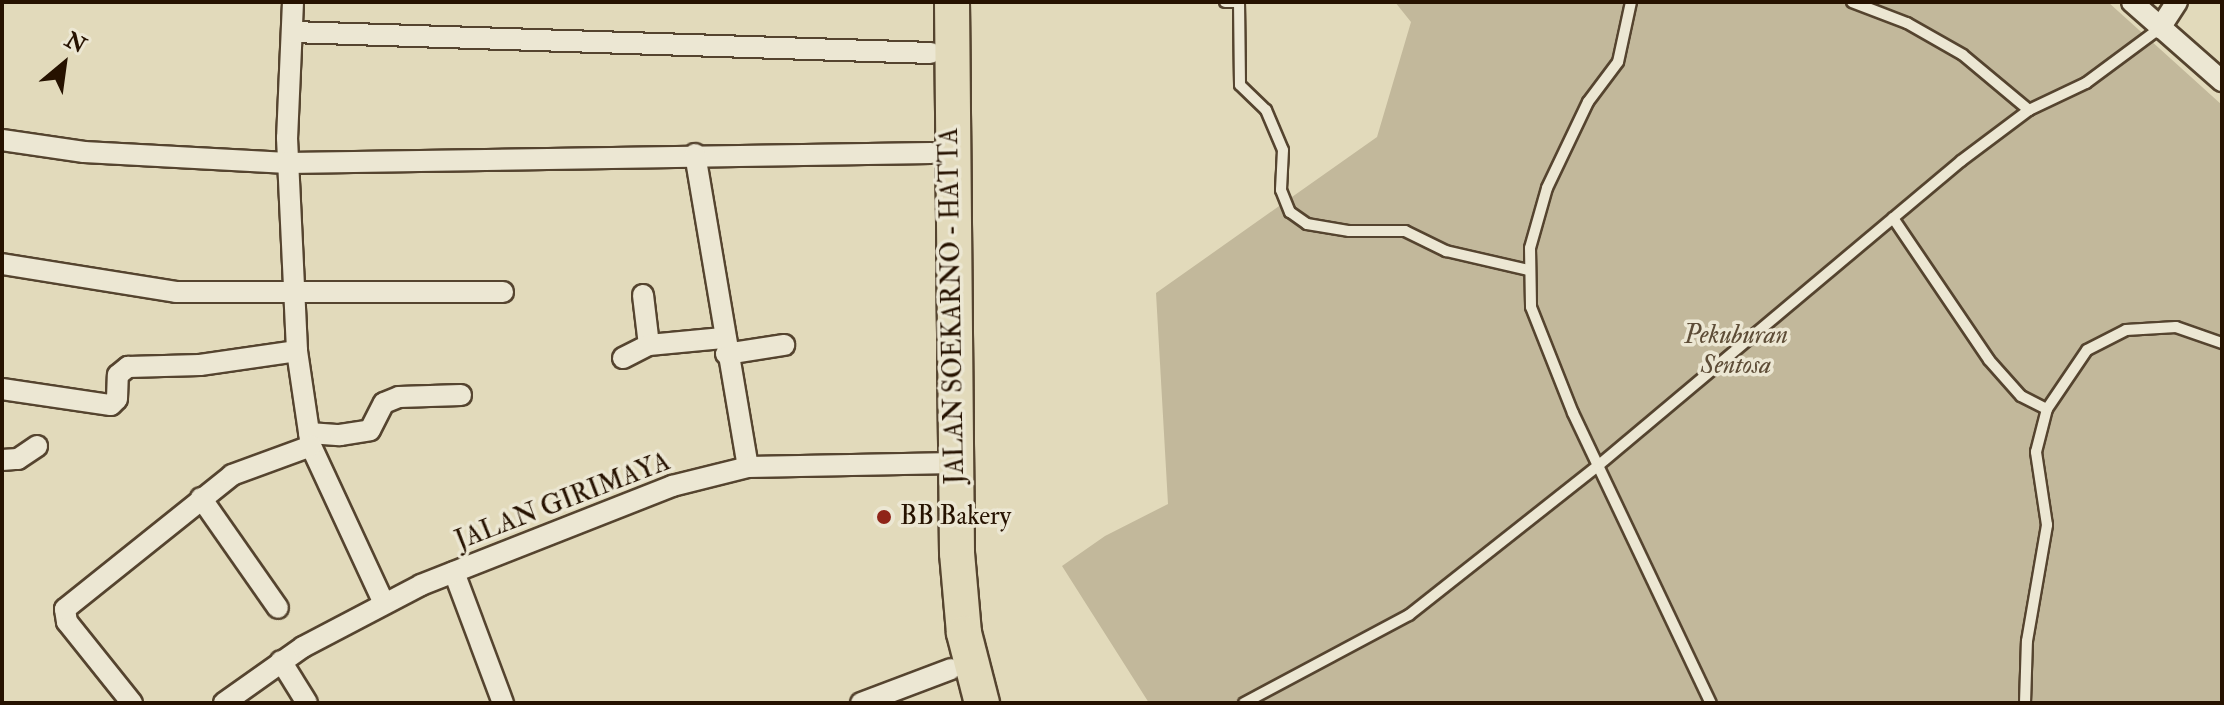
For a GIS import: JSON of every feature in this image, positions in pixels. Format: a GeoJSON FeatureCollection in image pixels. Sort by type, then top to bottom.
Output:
{"type":"FeatureCollection","features":[{"type":"Feature","properties":{"kind":"highway","name":"JALAN SOEKARNO - HATTA"},"geometry":{"type":"LineString","coordinates":[[932,2],[931,153],[944,462],[959,601],[982,703]]}},
{"type":"Feature","properties":{"kind":"highway","name":"JALAN SOEKARNO - HATTA"},"geometry":{"type":"LineString","coordinates":[[952,2],[944,462],[938,588],[951,669],[960,703]]}},
{"type":"Feature","properties":{"kind":"street"},"geometry":{"type":"LineString","coordinates":[[293,2],[288,163],[290,294],[310,439],[384,603]]}},
{"type":"Feature","properties":{"kind":"street"},"geometry":{"type":"LineString","coordinates":[[2132,2],[2222,81]]}},
{"type":"Feature","properties":{"kind":"street"},"geometry":{"type":"LineString","coordinates":[[2160,28],[2177,2]]}},
{"type":"Feature","properties":{"kind":"street"},"geometry":{"type":"LineString","coordinates":[[292,32],[931,53]]}},
{"type":"Feature","properties":{"kind":"street"},"geometry":{"type":"LineString","coordinates":[[2,140],[106,154],[288,163],[695,154],[931,153]]}},
{"type":"Feature","properties":{"kind":"street"},"geometry":{"type":"LineString","coordinates":[[695,154],[724,346],[748,467]]}},
{"type":"Feature","properties":{"kind":"street"},"geometry":{"type":"LineString","coordinates":[[2,264],[139,289],[290,294],[503,292]]}},
{"type":"Feature","properties":{"kind":"street"},"geometry":{"type":"LineString","coordinates":[[643,295],[649,345]]}},
{"type":"Feature","properties":{"kind":"street"},"geometry":{"type":"LineString","coordinates":[[623,358],[649,345],[784,345]]}},
{"type":"Feature","properties":{"kind":"street"},"geometry":{"type":"LineString","coordinates":[[2,389],[111,405],[117,399],[118,375],[128,367],[200,365],[297,351]]}},
{"type":"Feature","properties":{"kind":"street"},"geometry":{"type":"LineString","coordinates":[[132,703],[64,612],[232,475],[310,439],[370,430],[384,403],[399,397],[461,395]]}},
{"type":"Feature","properties":{"kind":"street"},"geometry":{"type":"LineString","coordinates":[[2,460],[18,459],[37,446]]}},
{"type":"Feature","properties":{"kind":"street","name":"JALAN GIRIMAYA"},"geometry":{"type":"LineString","coordinates":[[224,703],[281,661],[384,603],[594,513],[748,467],[944,462]]}},
{"type":"Feature","properties":{"kind":"street"},"geometry":{"type":"LineString","coordinates":[[201,498],[278,608]]}},
{"type":"Feature","properties":{"kind":"street"},"geometry":{"type":"LineString","coordinates":[[454,572],[503,703]]}},
{"type":"Feature","properties":{"kind":"street"},"geometry":{"type":"LineString","coordinates":[[281,661],[307,703]]}},
{"type":"Feature","properties":{"kind":"street"},"geometry":{"type":"LineString","coordinates":[[861,703],[951,669]]}},
{"type":"Feature","properties":{"kind":"lane"},"geometry":{"type":"LineString","coordinates":[[1225,2],[1239,2],[1240,85],[1266,110],[1283,150],[1281,190],[1290,212],[1307,224],[1335,229],[1405,231],[1446,251],[1528,270]]}},
{"type":"Feature","properties":{"kind":"lane"},"geometry":{"type":"LineString","coordinates":[[1631,2],[1618,62],[1588,102],[1547,188],[1528,270],[1531,307],[1711,703]]}},
{"type":"Feature","properties":{"kind":"lane"},"geometry":{"type":"LineString","coordinates":[[1852,2],[1907,23],[1963,55],[2029,110]]}},
{"type":"Feature","properties":{"kind":"lane"},"geometry":{"type":"LineString","coordinates":[[1244,703],[1409,615],[1600,464],[1893,218],[2029,110],[2086,83],[2160,28]]}},
{"type":"Feature","properties":{"kind":"lane"},"geometry":{"type":"LineString","coordinates":[[1893,218],[1989,360],[2021,396],[2047,409]]}},
{"type":"Feature","properties":{"kind":"lane"},"geometry":{"type":"LineString","coordinates":[[2025,703],[2027,641],[2047,525],[2036,452],[2047,409],[2087,350],[2126,330],[2176,327],[2222,343]]}},
{"type":"Feature","properties":{"kind":"green space","name":"Pekuburan Sentosa"},"geometry":{"type":"Polygon","coordinates":[[[1395,2],[2108,2],[2222,105],[2222,703],[1149,703],[1062,566],[1105,536],[1168,504],[1156,293],[1377,137],[1411,22],[1395,2]]]}},
{"type":"Feature","properties":{"kind":"place","name":"BB Bakery"},"geometry":{"type":"Point","coordinates":[884,517]}}]}
